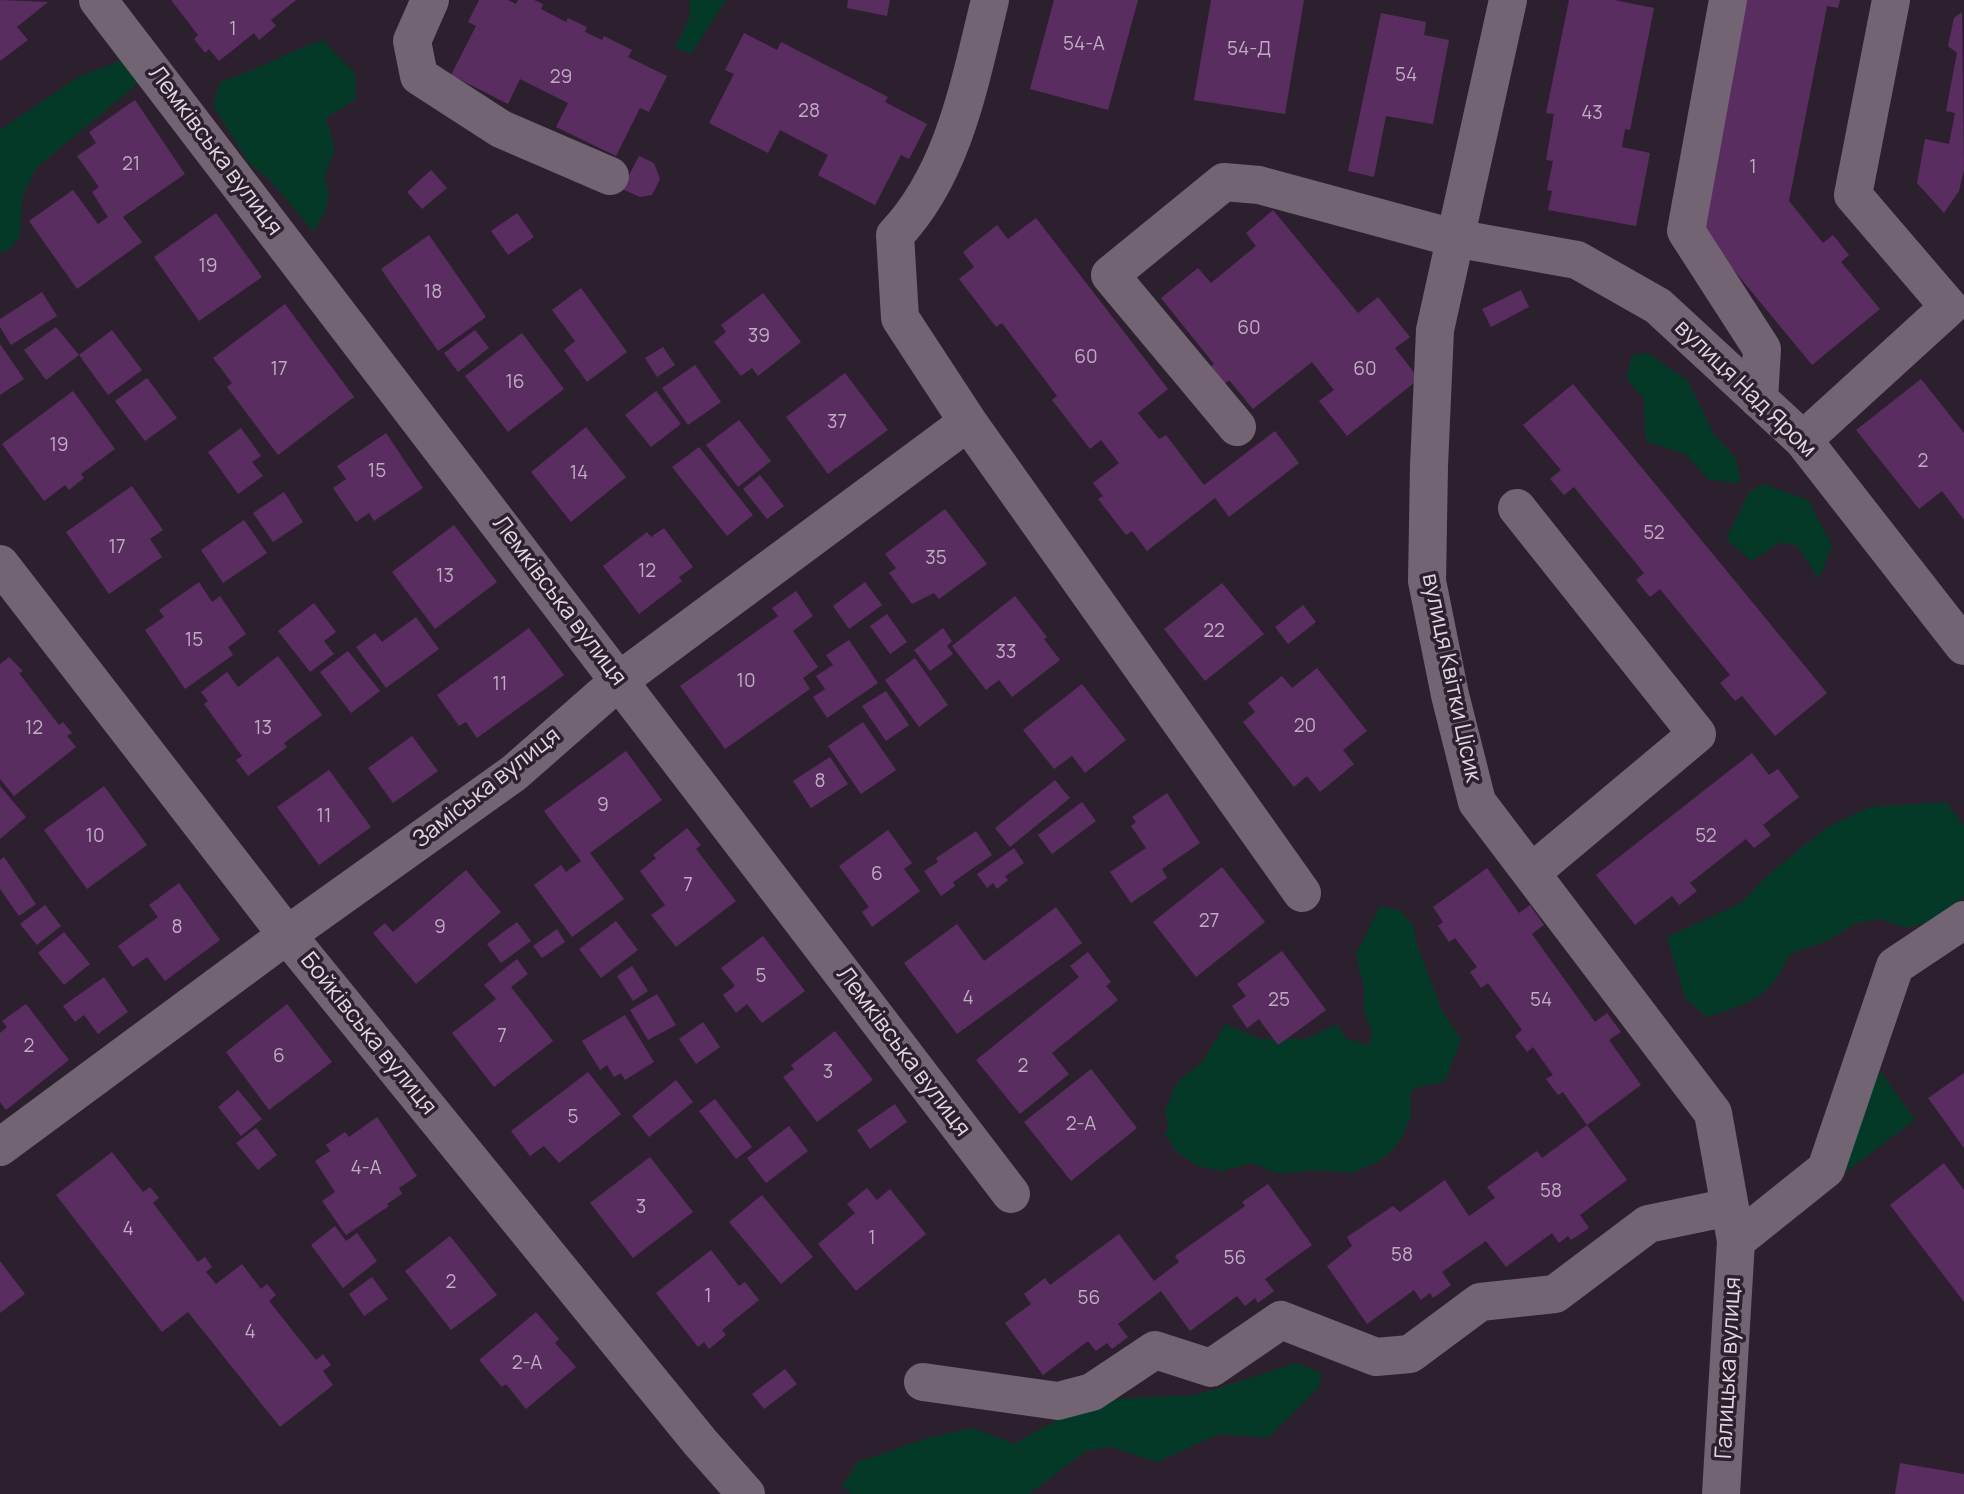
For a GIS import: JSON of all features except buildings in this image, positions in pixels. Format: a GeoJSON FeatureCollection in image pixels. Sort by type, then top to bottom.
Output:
{"type":"FeatureCollection","features":[{"type":"Feature","properties":{"kind":"street"},"geometry":{"type":"LineString","coordinates":[[430,0],[412,41],[419,76],[501,129],[610,176]]}},
{"type":"Feature","properties":{"kind":"street"},"geometry":{"type":"LineString","coordinates":[[990,0],[946,154],[915,213],[895,234],[900,318],[968,422],[1302,893]]}},
{"type":"Feature","properties":{"kind":"street","name":"вулиця Квітки Цісик"},"geometry":{"type":"LineString","coordinates":[[1508,0],[1435,330],[1427,581],[1450,695],[1478,802],[1713,1114],[1733,1224]]}},
{"type":"Feature","properties":{"kind":"street"},"geometry":{"type":"LineString","coordinates":[[1728,0],[1686,231],[1762,349],[1759,400]]}},
{"type":"Feature","properties":{"kind":"street"},"geometry":{"type":"LineString","coordinates":[[1803,440],[1949,307],[1853,195],[1891,0]]}},
{"type":"Feature","properties":{"kind":"street","name":"Лемківська вулиця"},"geometry":{"type":"LineString","coordinates":[[102,5],[1011,1194]]}},
{"type":"Feature","properties":{"kind":"street","name":"вулиця Над Яром"},"geometry":{"type":"LineString","coordinates":[[1237,426],[1110,275],[1224,182],[1259,185],[1454,238],[1577,260],[1658,306],[1803,440],[1964,646]]}},
{"type":"Feature","properties":{"kind":"street","name":"Заміська вулиця"},"geometry":{"type":"LineString","coordinates":[[0,1147],[287,935],[514,773],[620,680],[968,422]]}},
{"type":"Feature","properties":{"kind":"street"},"geometry":{"type":"LineString","coordinates":[[1517,508],[1697,734],[1531,873]]}},
{"type":"Feature","properties":{"kind":"street","name":"Бойківська вулиця"},"geometry":{"type":"LineString","coordinates":[[0,564],[287,935],[700,1442],[747,1494]]}},
{"type":"Feature","properties":{"kind":"street"},"geometry":{"type":"LineString","coordinates":[[923,1382],[1058,1401],[1092,1392],[1155,1349],[1211,1367],[1281,1320],[1376,1357],[1410,1354],[1480,1302],[1555,1294],[1648,1224],[1733,1224],[1826,1169],[1895,966],[1964,920]]}},
{"type":"Feature","properties":{"kind":"street","name":"Галицька вулиця"},"geometry":{"type":"LineString","coordinates":[[1721,1494],[1733,1224]]}},
{"type":"Feature","properties":{"kind":"green space"},"geometry":{"type":"Polygon","coordinates":[[[690,0],[726,0],[691,54],[675,47],[689,20],[690,0]]]}},
{"type":"Feature","properties":{"kind":"green space"},"geometry":{"type":"Polygon","coordinates":[[[323,40],[356,75],[355,100],[326,118],[335,149],[324,177],[328,192],[327,206],[313,231],[269,179],[248,162],[213,105],[220,82],[323,40]]]}},
{"type":"Feature","properties":{"kind":"green space"},"geometry":{"type":"Polygon","coordinates":[[[122,60],[142,80],[36,168],[22,198],[20,236],[6,253],[0,251],[0,130],[78,77],[122,60]]]}},
{"type":"Feature","properties":{"kind":"green space"},"geometry":{"type":"Polygon","coordinates":[[[1648,353],[1688,381],[1713,433],[1735,457],[1741,483],[1709,480],[1686,455],[1646,441],[1643,398],[1626,378],[1632,355],[1648,353]]]}},
{"type":"Feature","properties":{"kind":"green space"},"geometry":{"type":"Polygon","coordinates":[[[1764,484],[1808,500],[1832,545],[1819,579],[1797,546],[1780,542],[1752,561],[1726,539],[1749,492],[1764,484]]]}},
{"type":"Feature","properties":{"kind":"green space"},"geometry":{"type":"Polygon","coordinates":[[[1946,802],[1964,826],[1964,896],[1939,920],[1906,928],[1880,919],[1856,923],[1827,941],[1790,954],[1775,981],[1758,997],[1707,1017],[1685,998],[1667,937],[1741,903],[1766,877],[1826,828],[1870,807],[1946,802]]]}},
{"type":"Feature","properties":{"kind":"green space"},"geometry":{"type":"Polygon","coordinates":[[[1380,906],[1400,911],[1412,924],[1417,945],[1443,1013],[1461,1039],[1445,1081],[1414,1088],[1410,1096],[1411,1116],[1400,1141],[1383,1159],[1353,1173],[1317,1170],[1279,1174],[1252,1163],[1223,1171],[1197,1166],[1176,1151],[1165,1134],[1168,1128],[1165,1111],[1177,1082],[1203,1061],[1225,1024],[1261,1039],[1306,1039],[1336,1024],[1347,1039],[1368,1045],[1372,1034],[1364,1009],[1364,988],[1356,954],[1380,906]]]}},
{"type":"Feature","properties":{"kind":"green space"},"geometry":{"type":"Polygon","coordinates":[[[1872,1059],[1915,1120],[1839,1177],[1872,1059]]]}},
{"type":"Feature","properties":{"kind":"green space"},"geometry":{"type":"Polygon","coordinates":[[[1296,1363],[1321,1373],[1320,1386],[1268,1438],[1219,1434],[1157,1462],[1111,1447],[1086,1451],[1029,1494],[852,1494],[842,1486],[858,1462],[931,1437],[973,1428],[1014,1444],[1093,1400],[1196,1395],[1296,1363]]]}}]}
